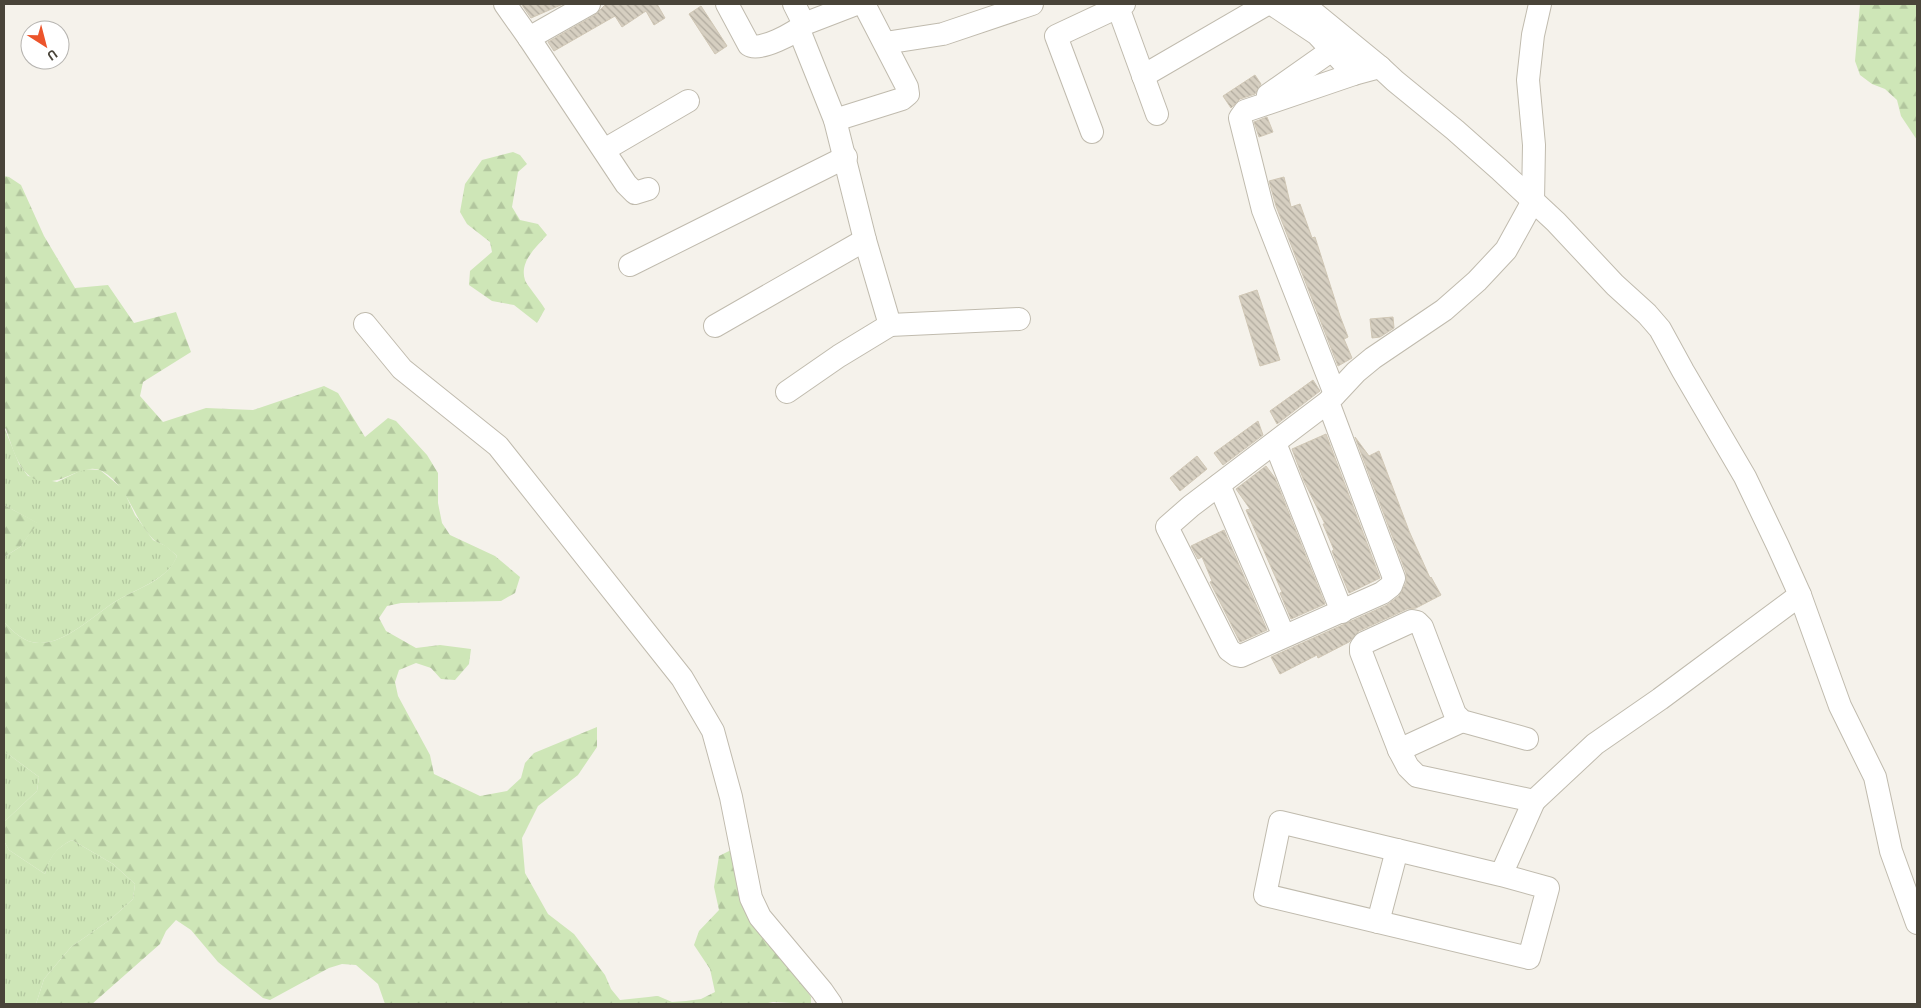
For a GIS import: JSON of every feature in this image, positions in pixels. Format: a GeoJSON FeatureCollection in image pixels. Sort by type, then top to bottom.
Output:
{"type":"FeatureCollection","features":[{"type":"Feature","properties":{"kind":"street"},"geometry":{"type":"LineString","coordinates":[[505,4],[626,184],[635,193],[648,189]]}},
{"type":"Feature","properties":{"kind":"street"},"geometry":{"type":"LineString","coordinates":[[528,38],[588,4]]}},
{"type":"Feature","properties":{"kind":"street"},"geometry":{"type":"LineString","coordinates":[[727,4],[751,47],[762,46],[802,27],[866,5],[907,87],[908,94],[902,99],[835,120]]}},
{"type":"Feature","properties":{"kind":"street"},"geometry":{"type":"LineString","coordinates":[[794,4],[835,120],[846,157],[865,240],[890,325]]}},
{"type":"Feature","properties":{"kind":"street"},"geometry":{"type":"LineString","coordinates":[[885,43],[943,34],[1032,4]]}},
{"type":"Feature","properties":{"kind":"street"},"geometry":{"type":"LineString","coordinates":[[1143,76],[1267,4]]}},
{"type":"Feature","properties":{"kind":"street"},"geometry":{"type":"LineString","coordinates":[[1272,4],[1317,34],[1354,74]]}},
{"type":"Feature","properties":{"kind":"street"},"geometry":{"type":"LineString","coordinates":[[1303,4],[1455,130],[1533,201],[1556,222],[1615,285],[1647,314],[1660,329],[1682,372],[1749,486],[1800,596],[1840,706],[1875,777],[1891,851],[1917,923]]}},
{"type":"Feature","properties":{"kind":"street"},"geometry":{"type":"LineString","coordinates":[[1332,50],[1245,111],[1240,116],[1240,121],[1263,210],[1331,398],[1394,578],[1391,586],[1382,593],[1242,656],[1236,655],[1229,650],[1167,528],[1169,524],[1331,398],[1356,372],[1373,358],[1444,310],[1477,281],[1506,250],[1533,201],[1534,145],[1528,80],[1533,35],[1540,4]]}},
{"type":"Feature","properties":{"kind":"street"},"geometry":{"type":"LineString","coordinates":[[1092,132],[1056,36],[1121,5],[1157,114]]}},
{"type":"Feature","properties":{"kind":"street"},"geometry":{"type":"LineString","coordinates":[[1245,111],[1380,67]]}},
{"type":"Feature","properties":{"kind":"street"},"geometry":{"type":"LineString","coordinates":[[604,150],[688,101]]}},
{"type":"Feature","properties":{"kind":"street"},"geometry":{"type":"LineString","coordinates":[[630,265],[846,157]]}},
{"type":"Feature","properties":{"kind":"street"},"geometry":{"type":"LineString","coordinates":[[715,326],[865,240]]}},
{"type":"Feature","properties":{"kind":"street"},"geometry":{"type":"LineString","coordinates":[[787,392],[838,356],[890,325],[1019,319]]}},
{"type":"Feature","properties":{"kind":"street"},"geometry":{"type":"LineString","coordinates":[[365,324],[402,369],[498,446],[682,678],[713,731],[731,797],[750,898],[760,917],[831,1004]]}},
{"type":"Feature","properties":{"kind":"street"},"geometry":{"type":"LineString","coordinates":[[1275,442],[1342,612]]}},
{"type":"Feature","properties":{"kind":"street"},"geometry":{"type":"LineString","coordinates":[[1219,485],[1284,636]]}},
{"type":"Feature","properties":{"kind":"street"},"geometry":{"type":"LineString","coordinates":[[1502,875],[1534,801],[1595,744],[1660,699],[1800,596]]}},
{"type":"Feature","properties":{"kind":"street"},"geometry":{"type":"LineString","coordinates":[[1527,739],[1462,721],[1455,714],[1422,627],[1418,622],[1412,621],[1364,643],[1361,647],[1361,652],[1399,750],[1408,767],[1417,776],[1534,801]]}},
{"type":"Feature","properties":{"kind":"street"},"geometry":{"type":"LineString","coordinates":[[1399,750],[1462,721]]}},
{"type":"Feature","properties":{"kind":"street"},"geometry":{"type":"LineString","coordinates":[[1280,822],[1502,875],[1548,888],[1529,958],[1265,895],[1280,822]]}},
{"type":"Feature","properties":{"kind":"street"},"geometry":{"type":"LineString","coordinates":[[1378,922],[1397,850]]}},
{"type":"Feature","properties":{"kind":"green space"},"geometry":{"type":"Polygon","coordinates":[[[1860,4],[1917,4],[1917,140],[1901,116],[1897,100],[1885,89],[1872,84],[1860,75],[1855,61],[1860,4]]]}},
{"type":"Feature","properties":{"kind":"green space"},"geometry":{"type":"Polygon","coordinates":[[[513,152],[520,155],[527,164],[518,172],[512,207],[520,220],[538,224],[547,235],[530,255],[524,267],[526,282],[545,309],[537,323],[514,305],[492,301],[469,285],[470,271],[492,252],[490,242],[467,224],[460,212],[465,184],[482,160],[513,152]]]}},
{"type":"Feature","properties":{"kind":"green space"},"geometry":{"type":"Polygon","coordinates":[[[4,176],[21,185],[44,236],[75,288],[108,285],[134,323],[176,312],[191,352],[143,382],[140,396],[163,422],[206,408],[253,410],[324,386],[338,393],[365,437],[388,418],[396,421],[427,455],[438,473],[438,503],[442,523],[450,535],[495,556],[520,577],[515,593],[501,601],[401,603],[387,606],[379,618],[386,631],[416,648],[440,645],[471,649],[469,664],[455,680],[441,679],[431,668],[416,663],[399,670],[395,682],[398,696],[430,755],[434,774],[480,796],[507,791],[521,778],[525,763],[534,753],[597,727],[597,747],[578,775],[538,806],[522,838],[525,873],[548,914],[574,934],[605,975],[611,989],[620,1000],[658,996],[672,1002],[686,1001],[701,999],[715,992],[710,969],[694,945],[699,931],[719,910],[714,887],[719,856],[733,849],[748,908],[811,997],[811,1004],[773,1002],[763,1004],[385,1004],[378,984],[356,965],[342,964],[329,968],[270,1000],[263,998],[218,962],[191,930],[176,920],[166,931],[160,944],[92,1004],[36,1004],[44,979],[71,947],[111,919],[133,899],[135,884],[113,864],[72,840],[54,854],[45,874],[9,850],[4,841],[4,822],[37,791],[39,777],[4,751],[4,622],[15,633],[34,643],[59,639],[105,608],[163,575],[177,556],[152,538],[124,493],[102,471],[88,469],[57,480],[45,481],[35,479],[27,474],[15,455],[4,427],[4,176]]]}},
{"type":"Feature","properties":{"kind":"green space"},"geometry":{"type":"Polygon","coordinates":[[[4,427],[19,464],[28,476],[57,482],[84,469],[100,470],[123,489],[135,515],[153,540],[166,546],[177,556],[170,568],[157,579],[113,603],[69,634],[49,642],[34,643],[24,639],[4,622],[4,557],[20,547],[37,523],[4,505],[4,427]]]}},
{"type":"Feature","properties":{"kind":"green space"},"geometry":{"type":"Polygon","coordinates":[[[4,505],[38,523],[20,547],[4,557],[4,505]]]}},
{"type":"Feature","properties":{"kind":"green space"},"geometry":{"type":"Polygon","coordinates":[[[4,751],[39,777],[37,791],[4,822],[4,751]]]}},
{"type":"Feature","properties":{"kind":"green space"},"geometry":{"type":"Polygon","coordinates":[[[72,840],[113,864],[135,884],[133,899],[111,919],[71,947],[44,979],[36,1004],[4,1004],[4,841],[9,850],[45,874],[54,853],[72,840]]]}},
{"type":"Feature","properties":{"kind":"building"},"geometry":{"type":"Polygon","coordinates":[[[563,4],[531,18],[522,5],[563,4]]]}},
{"type":"Feature","properties":{"kind":"building"},"geometry":{"type":"Polygon","coordinates":[[[606,4],[657,4],[665,18],[654,25],[646,11],[622,27],[615,16],[554,51],[548,42],[595,15],[606,4]]]}},
{"type":"Feature","properties":{"kind":"building"},"geometry":{"type":"Polygon","coordinates":[[[701,6],[727,46],[715,54],[689,14],[701,6]]]}},
{"type":"Feature","properties":{"kind":"building"},"geometry":{"type":"Polygon","coordinates":[[[1255,75],[1261,84],[1255,94],[1240,99],[1231,108],[1223,96],[1255,75]]]}},
{"type":"Feature","properties":{"kind":"building"},"geometry":{"type":"Polygon","coordinates":[[[1267,117],[1273,132],[1259,137],[1254,122],[1267,117]]]}},
{"type":"Feature","properties":{"kind":"building"},"geometry":{"type":"Polygon","coordinates":[[[1284,177],[1291,207],[1300,204],[1312,238],[1315,237],[1348,337],[1344,339],[1352,358],[1338,366],[1276,206],[1269,181],[1284,177]]]}},
{"type":"Feature","properties":{"kind":"building"},"geometry":{"type":"Polygon","coordinates":[[[1257,290],[1280,360],[1260,366],[1239,296],[1257,290]]]}},
{"type":"Feature","properties":{"kind":"building"},"geometry":{"type":"Polygon","coordinates":[[[1393,317],[1394,328],[1380,337],[1372,338],[1370,319],[1393,317]]]}},
{"type":"Feature","properties":{"kind":"building"},"geometry":{"type":"Polygon","coordinates":[[[1313,380],[1320,391],[1277,424],[1270,411],[1313,380]]]}},
{"type":"Feature","properties":{"kind":"building"},"geometry":{"type":"Polygon","coordinates":[[[1258,421],[1263,435],[1223,465],[1214,453],[1258,421]]]}},
{"type":"Feature","properties":{"kind":"building"},"geometry":{"type":"Polygon","coordinates":[[[1326,434],[1380,578],[1349,593],[1332,551],[1334,550],[1323,524],[1325,524],[1304,481],[1292,449],[1326,434]]]}},
{"type":"Feature","properties":{"kind":"building"},"geometry":{"type":"Polygon","coordinates":[[[1355,437],[1369,456],[1379,451],[1409,531],[1430,578],[1441,595],[1416,608],[1407,609],[1359,631],[1349,642],[1318,658],[1317,655],[1280,674],[1271,657],[1387,605],[1399,596],[1406,583],[1406,573],[1355,437]]]}},
{"type":"Feature","properties":{"kind":"building"},"geometry":{"type":"Polygon","coordinates":[[[1197,456],[1207,469],[1180,491],[1170,478],[1197,456]]]}},
{"type":"Feature","properties":{"kind":"building"},"geometry":{"type":"Polygon","coordinates":[[[1266,466],[1275,478],[1325,604],[1291,619],[1280,593],[1282,592],[1246,510],[1250,509],[1236,489],[1266,466]]]}},
{"type":"Feature","properties":{"kind":"building"},"geometry":{"type":"Polygon","coordinates":[[[1224,530],[1267,630],[1240,642],[1210,582],[1212,581],[1202,557],[1198,559],[1191,546],[1224,530]]]}}]}
